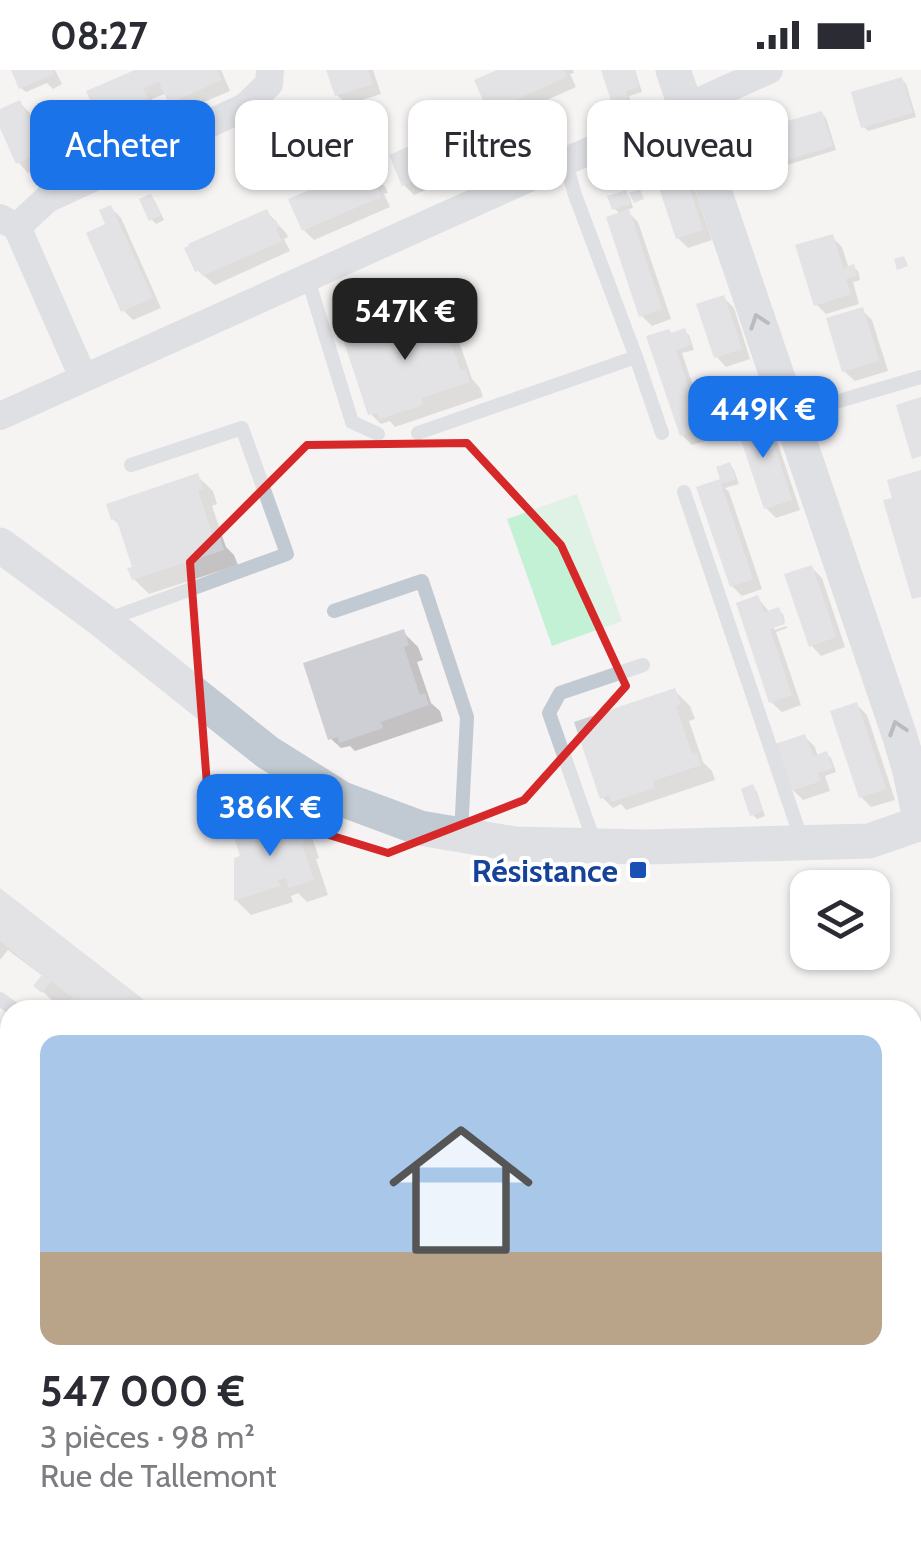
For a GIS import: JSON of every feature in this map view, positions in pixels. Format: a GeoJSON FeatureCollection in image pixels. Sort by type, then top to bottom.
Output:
{"type":"FeatureCollection","features":[{"type":"Feature","properties":{"kind":"street"},"geometry":{"type":"LineString","coordinates":[[83,378],[9,223],[47,200],[246,107],[269,84],[270,70]]}},
{"type":"Feature","properties":{"kind":"street"},"geometry":{"type":"LineString","coordinates":[[673,70],[683,100]]}},
{"type":"Feature","properties":{"kind":"street"},"geometry":{"type":"LineString","coordinates":[[699,100],[769,70]]}},
{"type":"Feature","properties":{"kind":"street"},"geometry":{"type":"LineString","coordinates":[[0,416],[504,190]]}},
{"type":"Feature","properties":{"kind":"street"},"geometry":{"type":"LineString","coordinates":[[0,545],[103,621],[267,752],[342,799],[420,828],[515,844],[646,847],[869,841],[921,823],[900,737],[713,190]]}},
{"type":"Feature","properties":{"kind":"lane"},"geometry":{"type":"LineString","coordinates":[[567,167],[662,433]]}},
{"type":"Feature","properties":{"kind":"lane"},"geometry":{"type":"LineString","coordinates":[[307,276],[352,422],[378,434]]}},
{"type":"Feature","properties":{"kind":"lane"},"geometry":{"type":"LineString","coordinates":[[418,433],[636,357]]}},
{"type":"Feature","properties":{"kind":"lane"},"geometry":{"type":"LineString","coordinates":[[790,416],[921,377]]}},
{"type":"Feature","properties":{"kind":"lane"},"geometry":{"type":"LineString","coordinates":[[103,621],[287,554],[242,428],[131,465]]}},
{"type":"Feature","properties":{"kind":"lane"},"geometry":{"type":"LineString","coordinates":[[684,492],[802,843]]}},
{"type":"Feature","properties":{"kind":"lane"},"geometry":{"type":"LineString","coordinates":[[334,611],[422,581],[467,716],[461,835]]}},
{"type":"Feature","properties":{"kind":"lane"},"geometry":{"type":"LineString","coordinates":[[596,846],[549,713],[560,693],[642,664]]}},
{"type":"Feature","properties":{"kind":"highlighted area"},"geometry":{"type":"Polygon","coordinates":[[[467,443],[561,545],[626,686],[524,800],[388,853],[208,798],[190,562],[307,445],[467,443]]]}},
{"type":"Feature","properties":{"kind":"green space"},"geometry":{"type":"Polygon","coordinates":[[[577,494],[622,621],[552,646],[507,519],[577,494]]]}},
{"type":"Feature","properties":{"kind":"building"},"geometry":{"type":"Polygon","coordinates":[[[11,70],[52,70],[54,74],[19,89],[11,70]]]}},
{"type":"Feature","properties":{"kind":"building"},"geometry":{"type":"Polygon","coordinates":[[[135,70],[217,70],[222,80],[178,100],[167,100],[159,82],[143,88],[149,100],[90,100],[86,91],[135,70]]]}},
{"type":"Feature","properties":{"kind":"building"},"geometry":{"type":"Polygon","coordinates":[[[326,70],[368,70],[373,84],[335,96],[326,70]]]}},
{"type":"Feature","properties":{"kind":"building"},"geometry":{"type":"Polygon","coordinates":[[[497,70],[564,70],[567,77],[515,100],[483,100],[474,80],[497,70]]]}},
{"type":"Feature","properties":{"kind":"building"},"geometry":{"type":"Polygon","coordinates":[[[601,70],[634,70],[639,87],[626,91],[628,99],[611,100],[601,70]]]}},
{"type":"Feature","properties":{"kind":"building"},"geometry":{"type":"Polygon","coordinates":[[[902,77],[913,113],[861,128],[851,92],[902,77]]]}},
{"type":"Feature","properties":{"kind":"building"},"geometry":{"type":"Polygon","coordinates":[[[20,100],[30,123],[30,158],[16,164],[0,128],[0,109],[20,100]]]}},
{"type":"Feature","properties":{"kind":"building"},"geometry":{"type":"Polygon","coordinates":[[[822,111],[833,146],[788,160],[788,121],[822,111]]]}},
{"type":"Feature","properties":{"kind":"building"},"geometry":{"type":"Polygon","coordinates":[[[408,147],[408,183],[402,186],[389,155],[408,147]]]}},
{"type":"Feature","properties":{"kind":"building"},"geometry":{"type":"Polygon","coordinates":[[[309,190],[378,190],[381,197],[302,231],[288,199],[309,190]]]}},
{"type":"Feature","properties":{"kind":"building"},"geometry":{"type":"Polygon","coordinates":[[[626,190],[631,204],[612,210],[607,196],[626,190]]]}},
{"type":"Feature","properties":{"kind":"building"},"geometry":{"type":"Polygon","coordinates":[[[640,190],[644,199],[634,203],[629,193],[640,190]]]}},
{"type":"Feature","properties":{"kind":"building"},"geometry":{"type":"Polygon","coordinates":[[[660,190],[690,190],[703,230],[676,239],[660,190]]]}},
{"type":"Feature","properties":{"kind":"building"},"geometry":{"type":"Polygon","coordinates":[[[151,194],[161,215],[149,221],[139,199],[151,194]]]}},
{"type":"Feature","properties":{"kind":"building"},"geometry":{"type":"Polygon","coordinates":[[[111,205],[153,298],[121,312],[86,233],[105,224],[99,210],[111,205]]]}},
{"type":"Feature","properties":{"kind":"building"},"geometry":{"type":"Polygon","coordinates":[[[267,209],[273,222],[276,220],[282,241],[202,276],[200,270],[195,272],[184,248],[188,244],[267,209]]]}},
{"type":"Feature","properties":{"kind":"building"},"geometry":{"type":"Polygon","coordinates":[[[629,209],[662,309],[639,317],[606,217],[629,209]]]}},
{"type":"Feature","properties":{"kind":"building"},"geometry":{"type":"Polygon","coordinates":[[[833,234],[843,268],[854,264],[857,276],[846,279],[851,294],[814,306],[795,245],[833,234]]]}},
{"type":"Feature","properties":{"kind":"building"},"geometry":{"type":"Polygon","coordinates":[[[904,256],[908,266],[897,270],[894,259],[904,256]]]}},
{"type":"Feature","properties":{"kind":"building"},"geometry":{"type":"Polygon","coordinates":[[[724,295],[742,349],[714,358],[696,304],[724,295]]]}},
{"type":"Feature","properties":{"kind":"building"},"geometry":{"type":"Polygon","coordinates":[[[444,306],[450,321],[444,323],[461,371],[466,369],[470,382],[421,398],[423,405],[380,419],[377,413],[368,415],[343,339],[444,306]]]}},
{"type":"Feature","properties":{"kind":"building"},"geometry":{"type":"Polygon","coordinates":[[[863,307],[879,361],[842,372],[826,318],[863,307]]]}},
{"type":"Feature","properties":{"kind":"building"},"geometry":{"type":"Polygon","coordinates":[[[685,328],[691,345],[676,350],[702,428],[680,436],[646,336],[685,328]]]}},
{"type":"Feature","properties":{"kind":"building"},"geometry":{"type":"Polygon","coordinates":[[[921,397],[921,456],[912,459],[896,405],[921,397]]]}},
{"type":"Feature","properties":{"kind":"building"},"geometry":{"type":"Polygon","coordinates":[[[763,413],[792,500],[764,509],[735,422],[763,413]]]}},
{"type":"Feature","properties":{"kind":"building"},"geometry":{"type":"Polygon","coordinates":[[[730,462],[736,479],[721,484],[753,579],[730,587],[696,487],[720,479],[716,467],[730,462]]]}},
{"type":"Feature","properties":{"kind":"building"},"geometry":{"type":"Polygon","coordinates":[[[921,470],[921,597],[912,599],[883,500],[892,498],[887,480],[921,470]]]}},
{"type":"Feature","properties":{"kind":"building"},"geometry":{"type":"Polygon","coordinates":[[[198,473],[203,489],[198,491],[214,539],[220,537],[224,550],[132,580],[127,568],[132,567],[116,518],[111,520],[106,504],[198,473]]]}},
{"type":"Feature","properties":{"kind":"building"},"geometry":{"type":"Polygon","coordinates":[[[812,565],[836,637],[809,647],[784,574],[812,565]]]}},
{"type":"Feature","properties":{"kind":"building"},"geometry":{"type":"Polygon","coordinates":[[[758,595],[764,612],[779,607],[785,624],[770,629],[792,695],[769,703],[736,603],[758,595]]]}},
{"type":"Feature","properties":{"kind":"building"},"geometry":{"type":"Polygon","coordinates":[[[404,629],[409,645],[404,647],[420,695],[425,693],[429,705],[381,722],[383,728],[339,743],[338,737],[328,740],[303,663],[404,629]]]}},
{"type":"Feature","properties":{"kind":"building"},"geometry":{"type":"Polygon","coordinates":[[[675,688],[681,704],[676,706],[692,754],[697,752],[701,765],[653,781],[655,788],[611,802],[609,795],[600,799],[574,722],[675,688]]]}},
{"type":"Feature","properties":{"kind":"building"},"geometry":{"type":"Polygon","coordinates":[[[857,702],[886,789],[859,798],[830,711],[857,702]]]}},
{"type":"Feature","properties":{"kind":"building"},"geometry":{"type":"Polygon","coordinates":[[[805,734],[813,756],[827,751],[833,768],[818,773],[821,781],[791,791],[775,744],[805,734]]]}},
{"type":"Feature","properties":{"kind":"building"},"geometry":{"type":"Polygon","coordinates":[[[753,784],[763,811],[750,816],[741,789],[753,784]]]}},
{"type":"Feature","properties":{"kind":"building"},"geometry":{"type":"Polygon","coordinates":[[[296,816],[314,880],[289,888],[286,878],[277,880],[280,886],[234,901],[234,858],[240,856],[234,837],[296,816]]]}},
{"type":"Feature","properties":{"kind":"building"},"geometry":{"type":"Polygon","coordinates":[[[0,888],[144,1000],[75,1000],[51,981],[42,993],[33,986],[42,975],[0,941],[0,888]]]}},
{"type":"Feature","properties":{"kind":"place","name":"Résistance"},"geometry":{"type":"Point","coordinates":[638,870]}}]}
